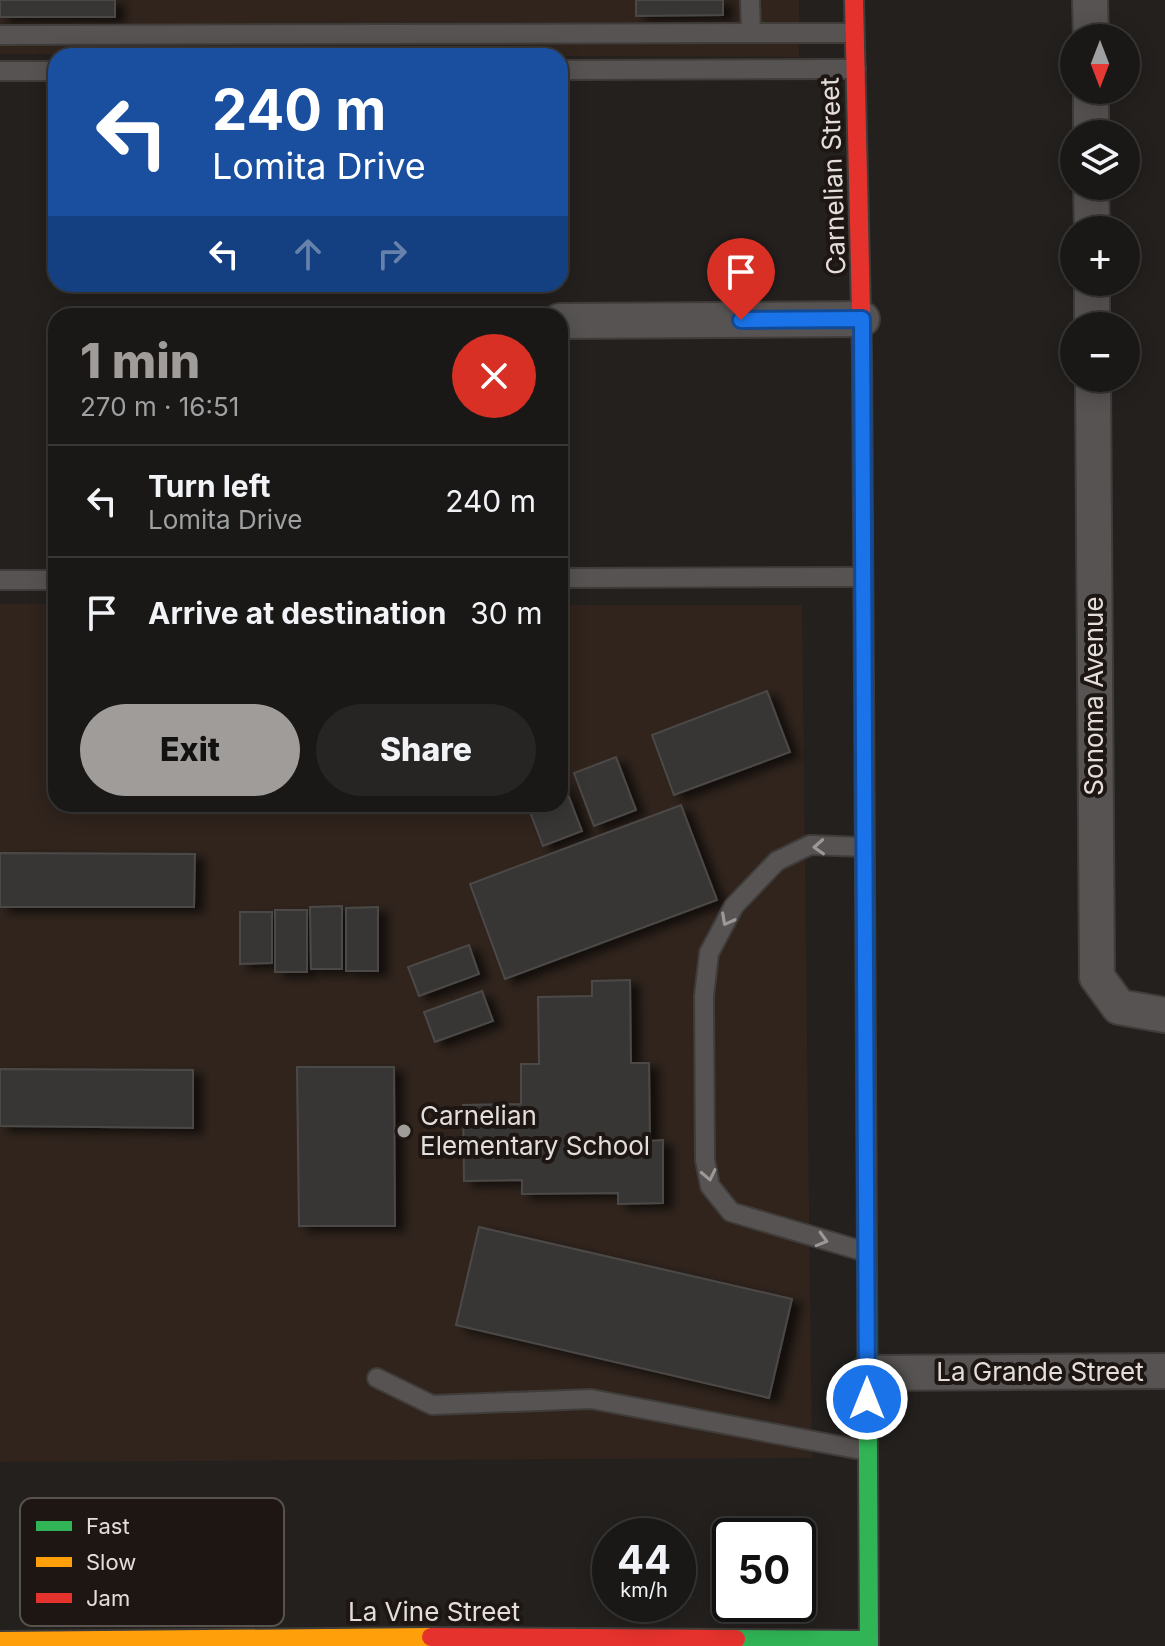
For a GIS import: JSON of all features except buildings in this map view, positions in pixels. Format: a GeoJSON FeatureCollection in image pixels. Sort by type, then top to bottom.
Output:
{"type":"FeatureCollection","features":[{"type":"Feature","properties":{"kind":"main road","name":"Carnelian Street"},"geometry":{"type":"LineString","coordinates":[[854,0],[862,319],[869,1643]]}},
{"type":"Feature","properties":{"kind":"main road","name":"La Vine Street"},"geometry":{"type":"LineString","coordinates":[[0,1641],[869,1643]]}},
{"type":"Feature","properties":{"kind":"street"},"geometry":{"type":"LineString","coordinates":[[1090,0],[1091,24]]}},
{"type":"Feature","properties":{"kind":"street"},"geometry":{"type":"LineString","coordinates":[[568,321],[862,319]]}},
{"type":"Feature","properties":{"kind":"street","name":"Sonoma Avenue"},"geometry":{"type":"LineString","coordinates":[[1093,392],[1097,977],[1119,1007],[1165,1015]]}},
{"type":"Feature","properties":{"kind":"street","name":"La Grande Street"},"geometry":{"type":"LineString","coordinates":[[867,1373],[1165,1371]]}},
{"type":"Feature","properties":{"kind":"lane"},"geometry":{"type":"LineString","coordinates":[[750,0],[751,33]]}},
{"type":"Feature","properties":{"kind":"lane"},"geometry":{"type":"LineString","coordinates":[[0,35],[856,33]]}},
{"type":"Feature","properties":{"kind":"lane"},"geometry":{"type":"LineString","coordinates":[[568,70],[856,69]]}},
{"type":"Feature","properties":{"kind":"lane"},"geometry":{"type":"LineString","coordinates":[[0,71],[48,71]]}},
{"type":"Feature","properties":{"kind":"lane"},"geometry":{"type":"LineString","coordinates":[[568,578],[863,577]]}},
{"type":"Feature","properties":{"kind":"lane"},"geometry":{"type":"LineString","coordinates":[[0,580],[48,580]]}},
{"type":"Feature","properties":{"kind":"lane"},"geometry":{"type":"LineString","coordinates":[[864,847],[810,845],[777,861],[734,906],[709,953],[704,1011],[705,1160],[710,1186],[731,1212],[866,1252]]}},
{"type":"Feature","properties":{"kind":"lane"},"geometry":{"type":"LineString","coordinates":[[377,1378],[432,1405],[591,1399],[867,1451]]}},
{"type":"Feature","properties":{"kind":"shaded area"},"geometry":{"type":"Polygon","coordinates":[[[0,0],[799,0],[799,57],[568,56],[568,48],[48,48],[48,54],[0,54],[0,0]]]}},
{"type":"Feature","properties":{"kind":"shaded area","name":"Carnelian Elementary School"},"geometry":{"type":"Polygon","coordinates":[[[0,604],[48,604],[48,812],[568,812],[568,605],[802,605],[812,1458],[0,1462],[0,604]]]}},
{"type":"Feature","properties":{"kind":"traffic: fast"},"geometry":{"type":"LineString","coordinates":[[864,687],[869,1646]]}},
{"type":"Feature","properties":{"kind":"traffic: fast"},"geometry":{"type":"LineString","coordinates":[[736,1639],[869,1640]]}},
{"type":"Feature","properties":{"kind":"traffic: slow"},"geometry":{"type":"LineString","coordinates":[[862,357],[864,687]]}},
{"type":"Feature","properties":{"kind":"traffic: slow"},"geometry":{"type":"LineString","coordinates":[[0,1641],[431,1637]]}},
{"type":"Feature","properties":{"kind":"traffic: jam"},"geometry":{"type":"LineString","coordinates":[[854,0],[862,357]]}},
{"type":"Feature","properties":{"kind":"traffic: jam"},"geometry":{"type":"LineString","coordinates":[[431,1637],[736,1639]]}},
{"type":"Feature","properties":{"kind":"place","name":"Carnelian Elementary School"},"geometry":{"type":"Point","coordinates":[404,1131]}},
{"type":"Feature","properties":{"kind":"route"},"geometry":{"type":"LineString","coordinates":[[741,320],[862,319],[867,1399]]}}]}
